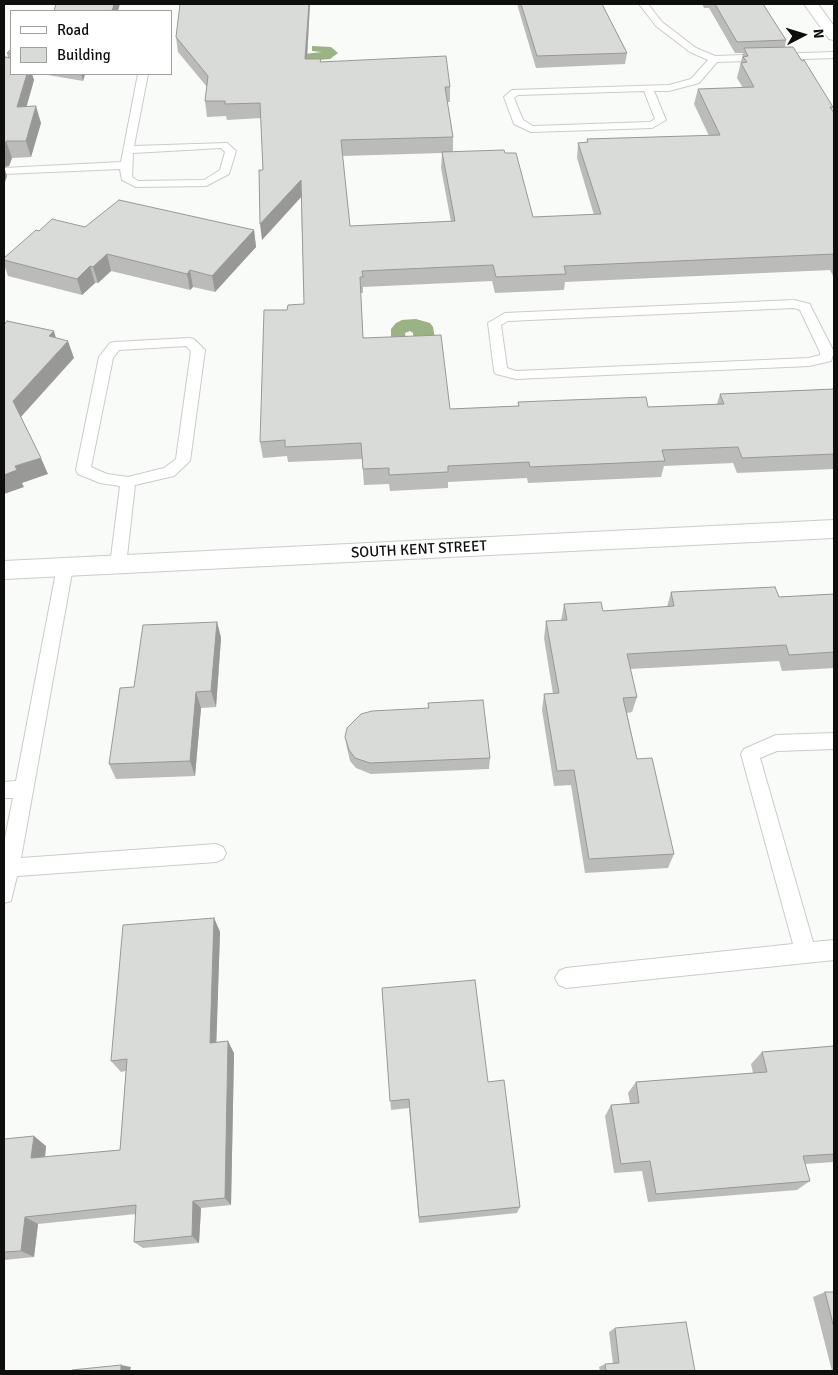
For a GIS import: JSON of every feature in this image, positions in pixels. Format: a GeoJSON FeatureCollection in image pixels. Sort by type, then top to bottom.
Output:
{"type":"FeatureCollection","features":[{"type":"Feature","properties":{"kind":"street"},"geometry":{"type":"LineString","coordinates":[[811,4],[834,36]]}},
{"type":"Feature","properties":{"kind":"street","name":"SOUTH KENT STREET"},"geometry":{"type":"LineString","coordinates":[[4,570],[834,529]]}},
{"type":"Feature","properties":{"kind":"lane"},"geometry":{"type":"LineString","coordinates":[[643,4],[659,24],[693,50],[714,59],[834,55]]}},
{"type":"Feature","properties":{"kind":"lane"},"geometry":{"type":"LineString","coordinates":[[648,88],[661,120],[652,125],[531,129],[518,122],[509,97],[516,92],[648,88],[669,88],[695,81],[714,59]]}},
{"type":"Feature","properties":{"kind":"lane"},"geometry":{"type":"LineString","coordinates":[[128,150],[224,145],[231,151],[225,172],[206,183],[136,184],[126,178],[128,150],[143,75]]}},
{"type":"Feature","properties":{"kind":"lane"},"geometry":{"type":"LineString","coordinates":[[4,171],[126,165]]}},
{"type":"Feature","properties":{"kind":"lane"},"geometry":{"type":"LineString","coordinates":[[794,304],[805,307],[818,331],[827,352],[826,358],[809,362],[516,375],[501,371],[494,323],[505,317],[794,304]]}},
{"type":"Feature","properties":{"kind":"lane"},"geometry":{"type":"LineString","coordinates":[[818,331],[834,331]]}},
{"type":"Feature","properties":{"kind":"lane"},"geometry":{"type":"LineString","coordinates":[[189,342],[198,350],[183,461],[169,472],[128,482],[105,479],[83,470],[106,357],[115,346],[189,342]]}},
{"type":"Feature","properties":{"kind":"lane"},"geometry":{"type":"LineString","coordinates":[[118,565],[128,482]]}},
{"type":"Feature","properties":{"kind":"lane"},"geometry":{"type":"LineString","coordinates":[[4,894],[8,868],[13,790],[65,567]]}},
{"type":"Feature","properties":{"kind":"lane"},"geometry":{"type":"LineString","coordinates":[[806,953],[750,754],[776,743],[834,741]]}},
{"type":"Feature","properties":{"kind":"lane"},"geometry":{"type":"LineString","coordinates":[[8,868],[216,853]]}},
{"type":"Feature","properties":{"kind":"lane"},"geometry":{"type":"LineString","coordinates":[[566,978],[834,950]]}},
{"type":"Feature","properties":{"kind":"shaded area"},"geometry":{"type":"Polygon","coordinates":[[[312,46],[331,47],[338,53],[330,59],[304,61],[304,54],[322,52],[312,51],[312,46]]]}},
{"type":"Feature","properties":{"kind":"shaded area"},"geometry":{"type":"Polygon","coordinates":[[[416,319],[430,323],[433,327],[436,345],[414,346],[413,333],[410,331],[405,333],[406,340],[391,340],[391,329],[396,323],[402,320],[416,319]]]}},
{"type":"Feature","properties":{"kind":"building"},"geometry":{"type":"Polygon","coordinates":[[[56,4],[114,4],[112,10],[54,10],[56,4]]]}},
{"type":"Feature","properties":{"kind":"building"},"geometry":{"type":"Polygon","coordinates":[[[180,4],[309,4],[305,59],[321,59],[320,62],[446,56],[450,87],[445,87],[453,137],[341,140],[350,226],[455,221],[442,152],[504,150],[505,153],[516,153],[533,217],[601,214],[578,143],[588,142],[587,139],[720,135],[698,89],[754,87],[741,63],[747,62],[743,57],[748,56],[744,48],[793,47],[802,61],[804,60],[833,107],[830,107],[834,113],[834,254],[564,266],[566,274],[496,277],[493,265],[362,271],[363,277],[360,277],[363,338],[441,335],[450,409],[519,406],[518,402],[646,397],[648,407],[724,404],[720,394],[834,389],[834,454],[742,458],[738,447],[662,450],[665,461],[530,467],[529,462],[448,466],[448,472],[389,475],[389,468],[363,469],[361,443],[285,447],[285,440],[260,442],[264,310],[287,310],[288,305],[304,304],[301,180],[260,224],[259,170],[263,170],[260,103],[225,104],[225,101],[205,101],[208,76],[176,37],[180,4]]]}},
{"type":"Feature","properties":{"kind":"building"},"geometry":{"type":"Polygon","coordinates":[[[521,4],[602,4],[627,53],[537,56],[521,4]]]}},
{"type":"Feature","properties":{"kind":"building"},"geometry":{"type":"Polygon","coordinates":[[[715,4],[763,4],[786,40],[737,42],[715,4]]]}},
{"type":"Feature","properties":{"kind":"building"},"geometry":{"type":"Polygon","coordinates":[[[5,57],[10,58],[10,75],[27,75],[17,107],[36,106],[26,141],[6,141],[4,149],[5,57]]]}},
{"type":"Feature","properties":{"kind":"building"},"geometry":{"type":"Polygon","coordinates":[[[119,200],[254,230],[212,276],[190,270],[187,274],[107,254],[93,267],[90,266],[77,279],[4,260],[36,230],[39,231],[52,219],[85,227],[119,200]]]}},
{"type":"Feature","properties":{"kind":"building"},"geometry":{"type":"Polygon","coordinates":[[[7,321],[54,331],[49,336],[68,341],[13,401],[41,458],[15,466],[17,470],[4,475],[4,325],[7,321]]]}},
{"type":"Feature","properties":{"kind":"building"},"geometry":{"type":"Polygon","coordinates":[[[775,587],[779,597],[834,594],[834,652],[789,655],[786,645],[627,654],[637,697],[623,698],[637,759],[652,758],[674,854],[589,859],[574,770],[557,771],[544,694],[559,693],[546,621],[567,620],[564,604],[601,602],[603,611],[674,606],[671,592],[775,587]]]}},
{"type":"Feature","properties":{"kind":"building"},"geometry":{"type":"Polygon","coordinates":[[[217,622],[211,691],[196,692],[190,761],[109,764],[120,688],[134,687],[143,625],[217,622]]]}},
{"type":"Feature","properties":{"kind":"building"},"geometry":{"type":"Polygon","coordinates":[[[483,700],[490,758],[370,763],[355,758],[349,750],[345,737],[347,728],[361,714],[372,711],[429,708],[428,703],[483,700]]]}},
{"type":"Feature","properties":{"kind":"building"},"geometry":{"type":"Polygon","coordinates":[[[214,918],[210,1043],[228,1041],[225,1198],[193,1201],[192,1236],[134,1242],[136,1205],[25,1217],[21,1251],[4,1252],[4,1139],[34,1136],[31,1158],[120,1150],[127,1059],[111,1061],[123,925],[214,918]]]}},
{"type":"Feature","properties":{"kind":"building"},"geometry":{"type":"Polygon","coordinates":[[[475,980],[488,1082],[504,1080],[520,1207],[419,1217],[409,1099],[390,1101],[382,988],[475,980]]]}},
{"type":"Feature","properties":{"kind":"building"},"geometry":{"type":"Polygon","coordinates":[[[834,1046],[834,1154],[803,1156],[810,1181],[656,1194],[650,1161],[621,1164],[611,1105],[639,1103],[636,1082],[767,1072],[762,1052],[834,1046]]]}},
{"type":"Feature","properties":{"kind":"building"},"geometry":{"type":"Polygon","coordinates":[[[825,1292],[834,1292],[834,1328],[825,1292]]]}},
{"type":"Feature","properties":{"kind":"building"},"geometry":{"type":"Polygon","coordinates":[[[686,1322],[695,1371],[606,1371],[605,1364],[619,1363],[615,1328],[686,1322]]]}},
{"type":"Feature","properties":{"kind":"building"},"geometry":{"type":"Polygon","coordinates":[[[121,1365],[121,1371],[72,1371],[72,1370],[121,1365]]]}}]}
